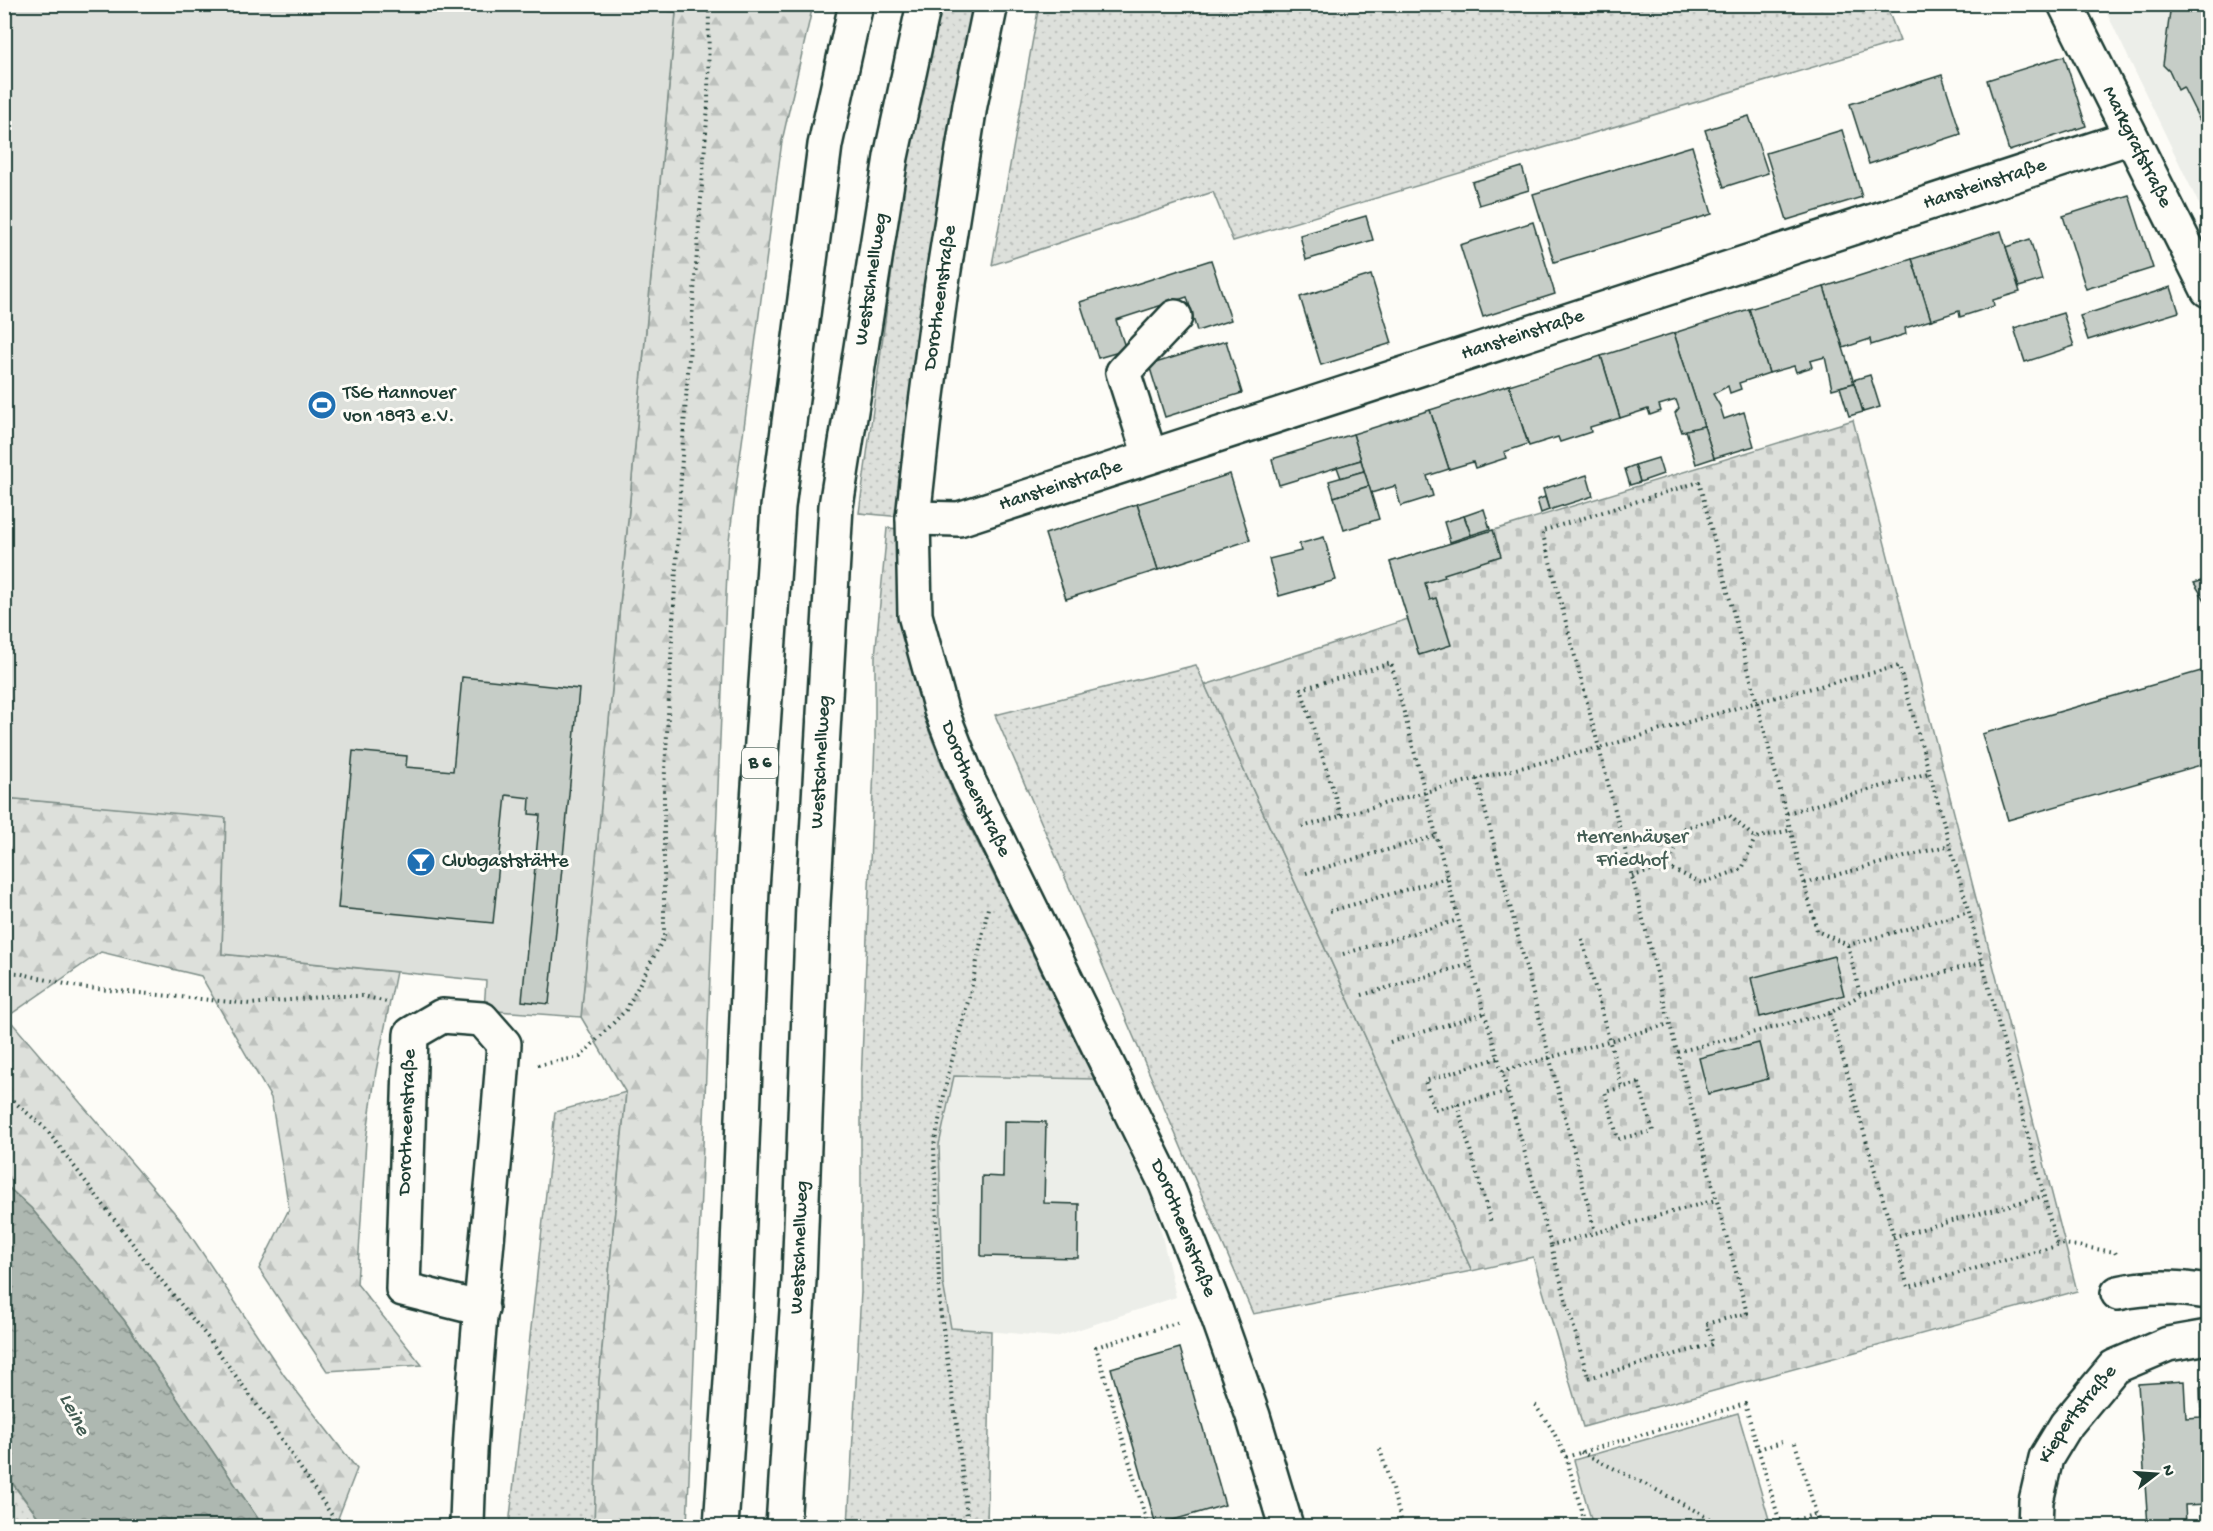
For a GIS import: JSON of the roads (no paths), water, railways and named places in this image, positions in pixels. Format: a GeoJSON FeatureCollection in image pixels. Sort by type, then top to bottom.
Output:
{"type":"FeatureCollection","features":[{"type":"Feature","properties":{"kind":"main road","name":"B 6"},"geometry":{"type":"LineString","coordinates":[[722,1527],[735,1323],[752,889],[778,507],[825,145],[856,4]]}},
{"type":"Feature","properties":{"kind":"main road","name":"Westschnellweg"},"geometry":{"type":"LineString","coordinates":[[783,1527],[799,1280],[813,904],[836,506],[891,157],[924,4]]}},
{"type":"Feature","properties":{"kind":"main road","name":"Dorotheenstraße"},"geometry":{"type":"LineString","coordinates":[[991,4],[970,105],[941,289],[913,518],[915,615],[941,710],[969,782],[1166,1184],[1215,1311],[1252,1416],[1286,1527]]}},
{"type":"Feature","properties":{"kind":"main road","name":"Markgrafstraße"},"geometry":{"type":"LineString","coordinates":[[2065,4],[2208,290]]}},
{"type":"Feature","properties":{"kind":"main road","name":"Hansteinstraße"},"geometry":{"type":"LineString","coordinates":[[913,518],[959,519],[2131,137]]}},
{"type":"Feature","properties":{"kind":"main road"},"geometry":{"type":"LineString","coordinates":[[1150,456],[1123,372],[1174,317]]}},
{"type":"Feature","properties":{"kind":"main road","name":"Dorotheenstraße"},"geometry":{"type":"LineString","coordinates":[[467,1527],[469,1459],[482,1309],[502,1072],[504,1044],[482,1019],[442,1016],[411,1034],[403,1289],[482,1309]]}},
{"type":"Feature","properties":{"kind":"main road"},"geometry":{"type":"LineString","coordinates":[[2128,1291],[2194,1290],[2208,1292]]}},
{"type":"Feature","properties":{"kind":"main road","name":"Kiepertstraße"},"geometry":{"type":"LineString","coordinates":[[2035,1527],[2036,1501],[2046,1458],[2066,1425],[2114,1366],[2168,1344],[2208,1337]]}},
{"type":"Feature","properties":{"kind":"water","name":"Leine"},"geometry":{"type":"Polygon","coordinates":[[[4,1184],[31,1208],[124,1320],[263,1526],[45,1526],[5,1473],[4,1184]]]}},
{"type":"Feature","properties":{"kind":"place","name":"TSG Hannover von 1893 e.V."},"geometry":{"type":"Point","coordinates":[322,405]}},
{"type":"Feature","properties":{"kind":"place","name":"Clubgaststätte"},"geometry":{"type":"Point","coordinates":[421,862]}},
{"type":"Feature","properties":{"kind":"park label","name":"Herrenhäuser Friedhof"},"geometry":{"type":"Point","coordinates":[1632,850]}}]}
